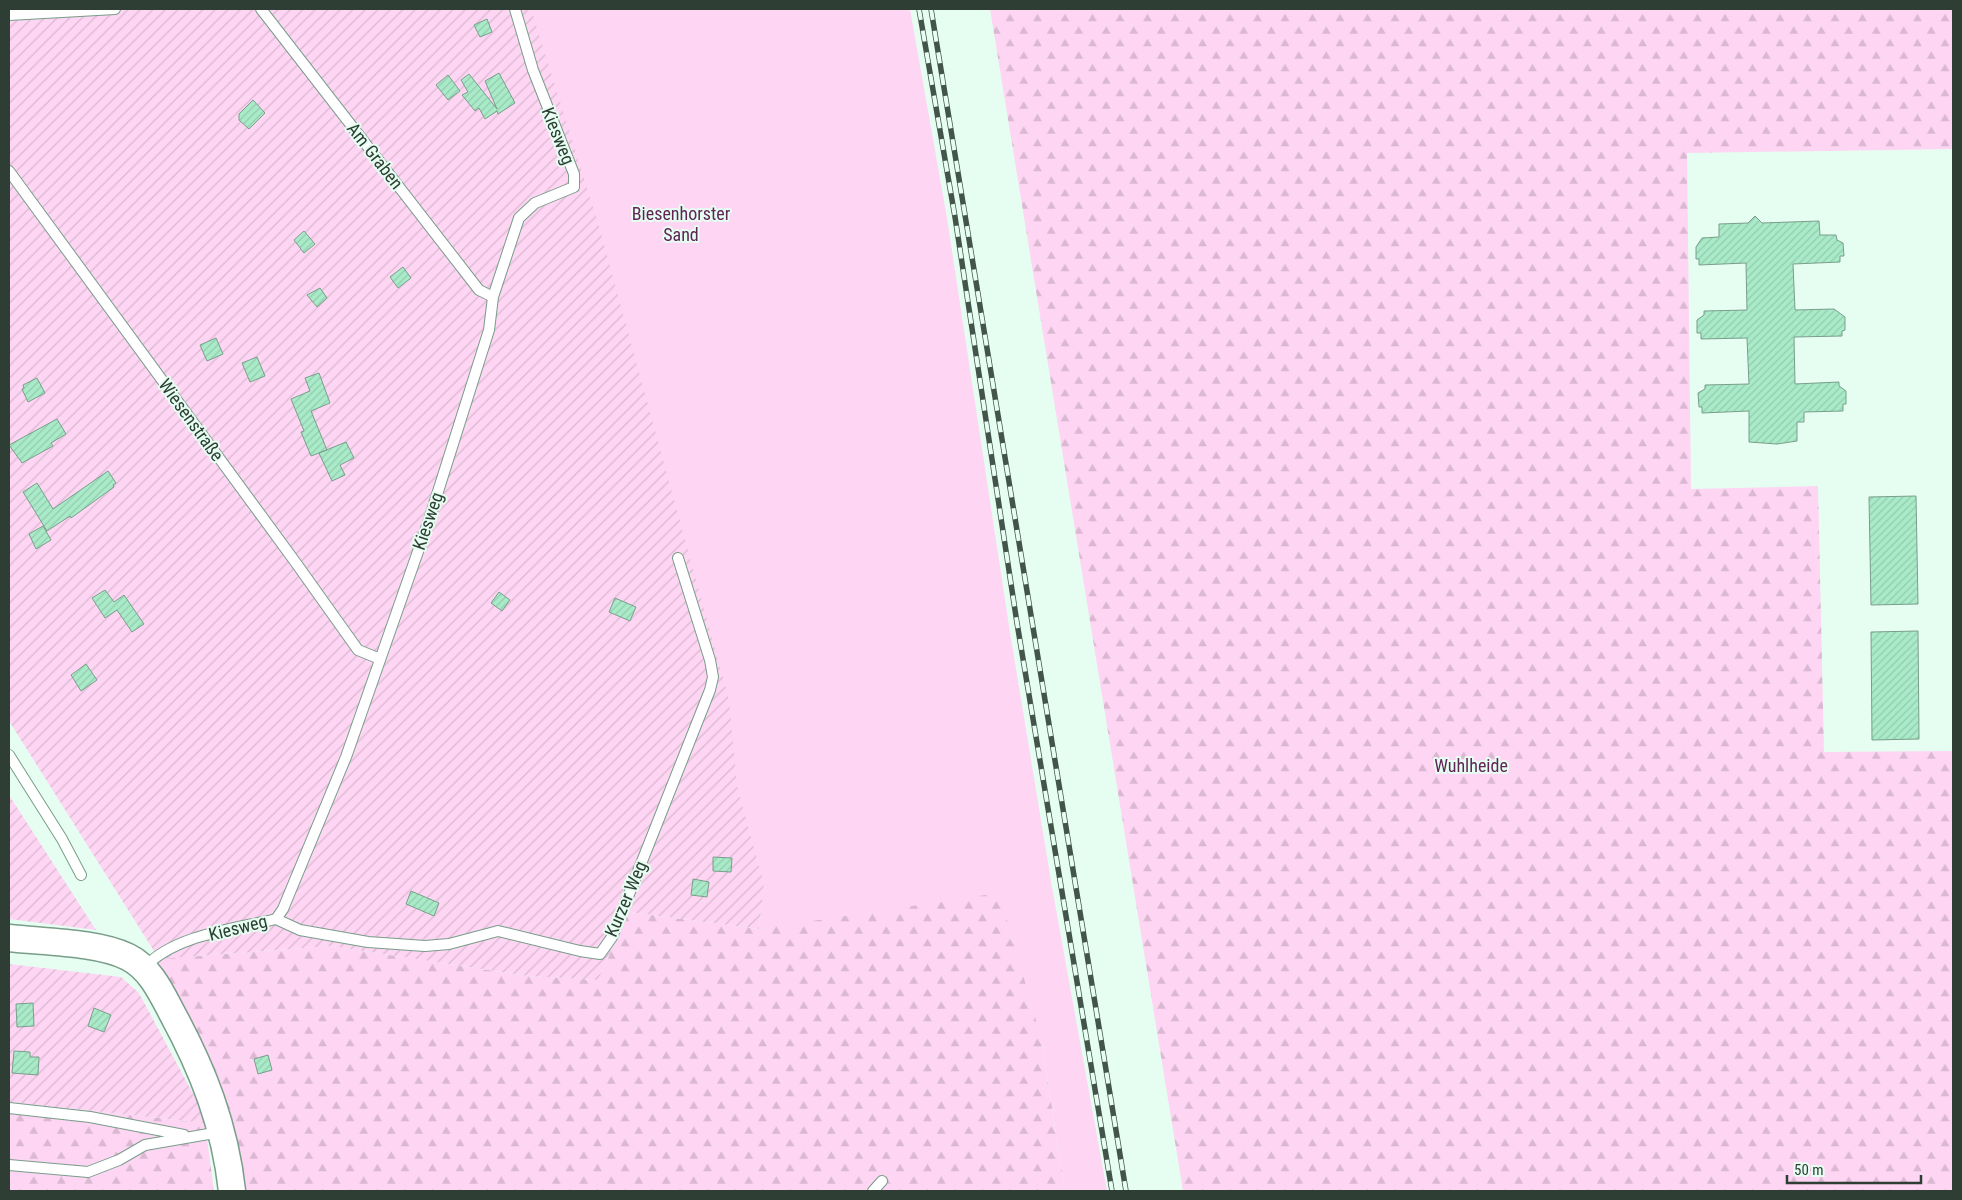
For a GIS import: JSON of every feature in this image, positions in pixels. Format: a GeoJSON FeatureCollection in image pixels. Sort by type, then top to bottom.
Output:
{"type":"FeatureCollection","features":[{"type":"Feature","properties":{"kind":"street"},"geometry":{"type":"LineString","coordinates":[[9,938],[114,951],[130,958],[144,968],[168,1004],[208,1086],[222,1132],[232,1191]]}},
{"type":"Feature","properties":{"kind":"lane"},"geometry":{"type":"LineString","coordinates":[[9,15],[115,9]]}},
{"type":"Feature","properties":{"kind":"lane","name":"Am Graben"},"geometry":{"type":"LineString","coordinates":[[261,9],[479,290],[493,297]]}},
{"type":"Feature","properties":{"kind":"lane","name":"Kiesweg"},"geometry":{"type":"LineString","coordinates":[[144,968],[156,955],[184,942],[276,919],[283,909],[346,756],[440,485],[489,330],[493,297],[519,218],[536,202],[574,187],[574,174],[533,70],[515,9]]}},
{"type":"Feature","properties":{"kind":"lane","name":"Wiesenstraße"},"geometry":{"type":"LineString","coordinates":[[9,171],[338,624],[358,650],[380,659]]}},
{"type":"Feature","properties":{"kind":"lane","name":"Kurzer Weg"},"geometry":{"type":"LineString","coordinates":[[276,919],[300,930],[368,942],[425,946],[449,944],[498,931],[600,954],[612,936],[710,690],[713,677],[710,660],[678,558]]}},
{"type":"Feature","properties":{"kind":"lane"},"geometry":{"type":"LineString","coordinates":[[9,755],[62,839],[81,875]]}},
{"type":"Feature","properties":{"kind":"lane"},"geometry":{"type":"LineString","coordinates":[[9,1108],[90,1117],[190,1136]]}},
{"type":"Feature","properties":{"kind":"lane"},"geometry":{"type":"LineString","coordinates":[[9,1164],[88,1172],[119,1160],[145,1145],[222,1132]]}},
{"type":"Feature","properties":{"kind":"lane"},"geometry":{"type":"LineString","coordinates":[[873,1191],[882,1180]]}},
{"type":"Feature","properties":{"kind":"green space"},"geometry":{"type":"Polygon","coordinates":[[[9,9],[531,9],[598,223],[729,700],[737,786],[764,884],[759,929],[629,912],[598,980],[528,976],[330,946],[159,959],[9,721],[9,9]]]}},
{"type":"Feature","properties":{"kind":"green space","name":"Biesenhorster Sand"},"geometry":{"type":"Polygon","coordinates":[[[520,9],[910,9],[947,218],[1009,626],[1052,887],[1107,1191],[1065,1191],[1041,1037],[766,928],[759,929],[764,884],[520,9]]]}},
{"type":"Feature","properties":{"kind":"green space","name":"Wuhlheide"},"geometry":{"type":"Polygon","coordinates":[[[990,9],[1953,9],[1953,149],[1687,153],[1691,489],[1818,486],[1824,752],[1953,751],[1953,1191],[1183,1191],[990,9]]]}},
{"type":"Feature","properties":{"kind":"green space"},"geometry":{"type":"Polygon","coordinates":[[[9,795],[96,930],[9,919],[9,795]]]}},
{"type":"Feature","properties":{"kind":"green space"},"geometry":{"type":"Polygon","coordinates":[[[999,893],[1041,1037],[1065,1191],[242,1191],[158,970],[159,959],[330,946],[528,976],[598,980],[629,912],[759,929],[999,893]]]}},
{"type":"Feature","properties":{"kind":"green space"},"geometry":{"type":"Polygon","coordinates":[[[9,964],[121,977],[139,993],[198,1103],[205,1123],[9,1102],[9,964]]]}},
{"type":"Feature","properties":{"kind":"green space"},"geometry":{"type":"Polygon","coordinates":[[[9,1102],[205,1123],[214,1191],[9,1191],[9,1102]]]}},
{"type":"Feature","properties":{"kind":"building"},"geometry":{"type":"Polygon","coordinates":[[[487,19],[492,32],[480,37],[474,25],[487,19]]]}},
{"type":"Feature","properties":{"kind":"building"},"geometry":{"type":"Polygon","coordinates":[[[499,73],[515,103],[498,114],[497,111],[485,119],[479,108],[475,111],[462,95],[468,92],[461,80],[469,74],[497,109],[485,81],[499,73]]]}},
{"type":"Feature","properties":{"kind":"building"},"geometry":{"type":"Polygon","coordinates":[[[448,75],[460,91],[448,100],[436,85],[448,75]]]}},
{"type":"Feature","properties":{"kind":"building"},"geometry":{"type":"Polygon","coordinates":[[[253,100],[265,113],[249,129],[239,120],[239,114],[253,100]]]}},
{"type":"Feature","properties":{"kind":"building"},"geometry":{"type":"Polygon","coordinates":[[[1755,216],[1762,223],[1819,221],[1820,235],[1836,235],[1837,240],[1843,243],[1844,256],[1840,256],[1840,262],[1793,264],[1795,310],[1834,309],[1845,317],[1845,330],[1842,331],[1842,336],[1794,337],[1795,384],[1839,382],[1839,386],[1846,391],[1846,404],[1843,404],[1843,411],[1804,412],[1804,422],[1797,422],[1797,441],[1777,444],[1749,442],[1749,411],[1702,413],[1702,407],[1699,407],[1698,393],[1705,389],[1705,385],[1749,384],[1747,338],[1701,339],[1701,333],[1697,333],[1697,320],[1704,315],[1704,311],[1747,310],[1746,263],[1699,265],[1699,259],[1696,259],[1696,247],[1702,238],[1719,237],[1719,224],[1748,223],[1755,216]]]}},
{"type":"Feature","properties":{"kind":"building"},"geometry":{"type":"Polygon","coordinates":[[[304,231],[315,244],[304,253],[294,240],[304,231]]]}},
{"type":"Feature","properties":{"kind":"building"},"geometry":{"type":"Polygon","coordinates":[[[403,267],[411,278],[398,288],[390,277],[403,267]]]}},
{"type":"Feature","properties":{"kind":"building"},"geometry":{"type":"Polygon","coordinates":[[[320,288],[327,298],[317,307],[307,295],[320,288]]]}},
{"type":"Feature","properties":{"kind":"building"},"geometry":{"type":"Polygon","coordinates":[[[216,338],[223,354],[207,361],[200,345],[216,338]]]}},
{"type":"Feature","properties":{"kind":"building"},"geometry":{"type":"Polygon","coordinates":[[[257,357],[265,376],[250,382],[242,363],[257,357]]]}},
{"type":"Feature","properties":{"kind":"building"},"geometry":{"type":"Polygon","coordinates":[[[319,373],[330,403],[311,411],[327,450],[311,456],[301,432],[304,431],[291,399],[310,391],[305,378],[319,373]]]}},
{"type":"Feature","properties":{"kind":"building"},"geometry":{"type":"Polygon","coordinates":[[[37,378],[45,393],[28,402],[22,389],[24,388],[23,385],[37,378]]]}},
{"type":"Feature","properties":{"kind":"building"},"geometry":{"type":"Polygon","coordinates":[[[57,419],[66,434],[51,443],[53,446],[22,463],[9,445],[57,419]]]}},
{"type":"Feature","properties":{"kind":"building"},"geometry":{"type":"Polygon","coordinates":[[[346,442],[354,458],[340,465],[345,475],[332,481],[319,453],[346,442]]]}},
{"type":"Feature","properties":{"kind":"building"},"geometry":{"type":"Polygon","coordinates":[[[108,471],[116,483],[113,485],[114,487],[71,518],[70,516],[47,531],[23,492],[37,483],[53,509],[108,471]]]}},
{"type":"Feature","properties":{"kind":"building"},"geometry":{"type":"Polygon","coordinates":[[[1916,496],[1918,604],[1871,605],[1869,497],[1916,496]]]}},
{"type":"Feature","properties":{"kind":"building"},"geometry":{"type":"Polygon","coordinates":[[[43,526],[51,540],[36,549],[29,534],[43,526]]]}},
{"type":"Feature","properties":{"kind":"building"},"geometry":{"type":"Polygon","coordinates":[[[105,590],[114,602],[124,595],[144,624],[132,632],[117,610],[105,618],[92,598],[105,590]]]}},
{"type":"Feature","properties":{"kind":"building"},"geometry":{"type":"Polygon","coordinates":[[[499,592],[510,600],[502,611],[491,603],[499,592]]]}},
{"type":"Feature","properties":{"kind":"building"},"geometry":{"type":"Polygon","coordinates":[[[615,598],[636,607],[630,621],[609,612],[615,598]]]}},
{"type":"Feature","properties":{"kind":"building"},"geometry":{"type":"Polygon","coordinates":[[[1918,631],[1919,739],[1872,740],[1871,632],[1918,631]]]}},
{"type":"Feature","properties":{"kind":"building"},"geometry":{"type":"Polygon","coordinates":[[[86,664],[97,680],[81,691],[71,675],[86,664]]]}},
{"type":"Feature","properties":{"kind":"building"},"geometry":{"type":"Polygon","coordinates":[[[713,857],[732,858],[731,872],[713,871],[713,857]]]}},
{"type":"Feature","properties":{"kind":"building"},"geometry":{"type":"Polygon","coordinates":[[[693,879],[709,882],[707,897],[691,895],[693,879]]]}},
{"type":"Feature","properties":{"kind":"building"},"geometry":{"type":"Polygon","coordinates":[[[411,891],[439,903],[434,916],[406,904],[411,891]]]}},
{"type":"Feature","properties":{"kind":"building"},"geometry":{"type":"Polygon","coordinates":[[[33,1003],[34,1026],[17,1027],[16,1004],[33,1003]]]}},
{"type":"Feature","properties":{"kind":"building"},"geometry":{"type":"Polygon","coordinates":[[[94,1008],[111,1015],[104,1032],[88,1026],[94,1008]]]}},
{"type":"Feature","properties":{"kind":"building"},"geometry":{"type":"Polygon","coordinates":[[[14,1051],[30,1052],[30,1057],[39,1057],[38,1075],[12,1073],[14,1051]]]}},
{"type":"Feature","properties":{"kind":"building"},"geometry":{"type":"Polygon","coordinates":[[[268,1055],[272,1070],[258,1074],[254,1059],[268,1055]]]}},
{"type":"Feature","properties":{"kind":"railway"},"geometry":{"type":"LineString","coordinates":[[919,9],[955,217],[1017,623],[1112,1191]]}},
{"type":"Feature","properties":{"kind":"railway"},"geometry":{"type":"LineString","coordinates":[[931,9],[1126,1191]]}}]}
